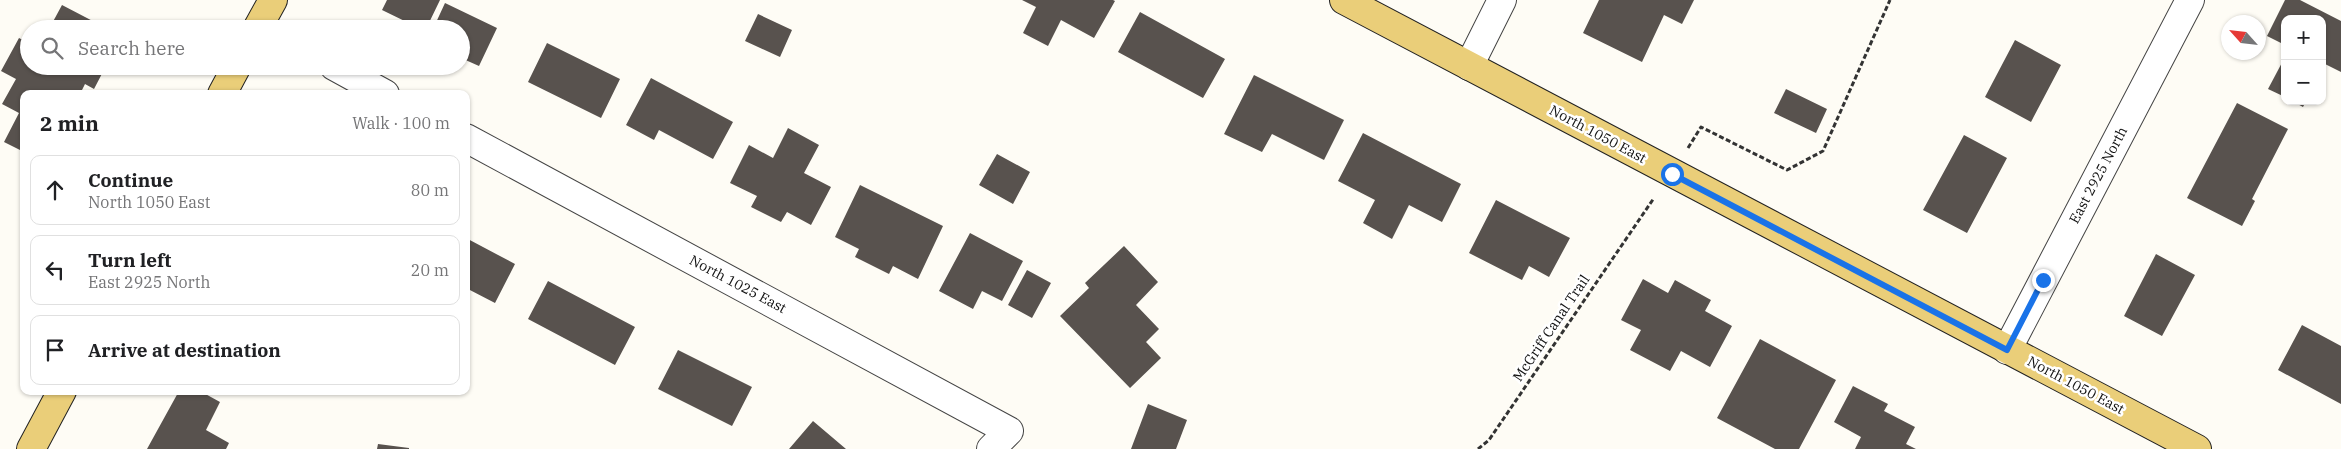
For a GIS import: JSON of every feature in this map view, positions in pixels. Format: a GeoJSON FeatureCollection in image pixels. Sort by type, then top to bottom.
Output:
{"type":"FeatureCollection","features":[{"type":"Feature","properties":{"kind":"main road"},"geometry":{"type":"LineString","coordinates":[[264,20],[273,0]]}},
{"type":"Feature","properties":{"kind":"main road","name":"North 1050 East"},"geometry":{"type":"LineString","coordinates":[[1344,0],[2197,449]]}},
{"type":"Feature","properties":{"kind":"main road"},"geometry":{"type":"LineString","coordinates":[[224,90],[232,75]]}},
{"type":"Feature","properties":{"kind":"main road"},"geometry":{"type":"LineString","coordinates":[[31,449],[60,395]]}},
{"type":"Feature","properties":{"kind":"street"},"geometry":{"type":"LineString","coordinates":[[1468,66],[1502,0]]}},
{"type":"Feature","properties":{"kind":"street","name":"East 2925 North"},"geometry":{"type":"LineString","coordinates":[[2007,350],[2190,0]]}},
{"type":"Feature","properties":{"kind":"street"},"geometry":{"type":"LineString","coordinates":[[350,75],[378,90]]}},
{"type":"Feature","properties":{"kind":"street","name":"North 1025 East"},"geometry":{"type":"LineString","coordinates":[[470,140],[1000,440]]}},
{"type":"Feature","properties":{"kind":"path"},"geometry":{"type":"LineString","coordinates":[[1701,127],[1787,170],[1823,151],[1890,0]]}},
{"type":"Feature","properties":{"kind":"path","name":"McGriff Canal Trail"},"geometry":{"type":"LineString","coordinates":[[1478,449],[1489,440],[1639,217]]}},
{"type":"Feature","properties":{"kind":"building"},"geometry":{"type":"Polygon","coordinates":[[[387,0],[440,0],[430,20],[403,20],[382,10],[387,0]]]}},
{"type":"Feature","properties":{"kind":"building"},"geometry":{"type":"Polygon","coordinates":[[[1022,0],[1115,1],[1094,38],[1061,20],[1048,46],[1023,33],[1036,7],[1022,0]]]}},
{"type":"Feature","properties":{"kind":"building"},"geometry":{"type":"Polygon","coordinates":[[[1599,0],[1694,0],[1682,24],[1664,15],[1642,62],[1583,33],[1599,0]]]}},
{"type":"Feature","properties":{"kind":"building"},"geometry":{"type":"Polygon","coordinates":[[[2285,0],[2300,0],[2341,21],[2341,72],[2326,64],[2326,15],[2281,15],[2281,43],[2267,36],[2285,0]]]}},
{"type":"Feature","properties":{"kind":"building"},"geometry":{"type":"Polygon","coordinates":[[[445,3],[497,28],[479,66],[470,62],[470,20],[437,20],[445,3]]]}},
{"type":"Feature","properties":{"kind":"building"},"geometry":{"type":"Polygon","coordinates":[[[62,5],[91,20],[54,20],[62,5]]]}},
{"type":"Feature","properties":{"kind":"building"},"geometry":{"type":"Polygon","coordinates":[[[1140,12],[1225,59],[1203,98],[1118,52],[1140,12]]]}},
{"type":"Feature","properties":{"kind":"building"},"geometry":{"type":"Polygon","coordinates":[[[758,14],[792,30],[780,57],[745,41],[758,14]]]}},
{"type":"Feature","properties":{"kind":"building"},"geometry":{"type":"Polygon","coordinates":[[[19,38],[20,75],[101,75],[94,89],[85,84],[82,90],[20,90],[20,150],[4,142],[19,113],[2,104],[16,79],[1,71],[19,38]]]}},
{"type":"Feature","properties":{"kind":"building"},"geometry":{"type":"Polygon","coordinates":[[[2015,40],[2061,65],[2031,122],[1985,97],[2015,40]]]}},
{"type":"Feature","properties":{"kind":"building"},"geometry":{"type":"Polygon","coordinates":[[[547,43],[620,79],[601,118],[528,82],[547,43]]]}},
{"type":"Feature","properties":{"kind":"building"},"geometry":{"type":"Polygon","coordinates":[[[2281,65],[2281,95],[2268,89],[2281,65]]]}},
{"type":"Feature","properties":{"kind":"building"},"geometry":{"type":"Polygon","coordinates":[[[1254,75],[1344,120],[1324,160],[1272,134],[1262,152],[1224,134],[1254,75]]]}},
{"type":"Feature","properties":{"kind":"building"},"geometry":{"type":"Polygon","coordinates":[[[651,78],[733,122],[713,159],[659,130],[654,140],[626,125],[651,78]]]}},
{"type":"Feature","properties":{"kind":"building"},"geometry":{"type":"Polygon","coordinates":[[[1786,89],[1827,109],[1816,133],[1774,113],[1786,89]]]}},
{"type":"Feature","properties":{"kind":"building"},"geometry":{"type":"Polygon","coordinates":[[[2237,103],[2288,129],[2252,199],[2255,201],[2242,226],[2187,198],[2237,103]]]}},
{"type":"Feature","properties":{"kind":"building"},"geometry":{"type":"Polygon","coordinates":[[[788,128],[819,145],[804,173],[831,187],[811,225],[787,212],[781,222],[751,207],[757,196],[730,183],[749,145],[773,158],[788,128]]]}},
{"type":"Feature","properties":{"kind":"building"},"geometry":{"type":"Polygon","coordinates":[[[1363,133],[1461,184],[1442,222],[1409,205],[1392,239],[1363,223],[1375,200],[1338,181],[1363,133]]]}},
{"type":"Feature","properties":{"kind":"building"},"geometry":{"type":"Polygon","coordinates":[[[1964,135],[2007,158],[1967,233],[1923,210],[1964,135]]]}},
{"type":"Feature","properties":{"kind":"building"},"geometry":{"type":"Polygon","coordinates":[[[997,154],[1030,172],[1013,204],[979,185],[997,154]]]}},
{"type":"Feature","properties":{"kind":"building"},"geometry":{"type":"Polygon","coordinates":[[[860,185],[943,226],[918,279],[893,266],[889,274],[855,257],[859,249],[835,237],[860,185]]]}},
{"type":"Feature","properties":{"kind":"building"},"geometry":{"type":"Polygon","coordinates":[[[1496,200],[1570,238],[1549,277],[1529,266],[1522,280],[1469,253],[1496,200]]]}},
{"type":"Feature","properties":{"kind":"building"},"geometry":{"type":"Polygon","coordinates":[[[970,233],[1023,261],[1002,301],[982,291],[973,309],[939,291],[970,233]]]}},
{"type":"Feature","properties":{"kind":"building"},"geometry":{"type":"Polygon","coordinates":[[[470,240],[515,264],[495,303],[470,290],[470,240]]]}},
{"type":"Feature","properties":{"kind":"building"},"geometry":{"type":"Polygon","coordinates":[[[1124,246],[1158,282],[1136,305],[1159,329],[1146,342],[1161,358],[1130,388],[1060,316],[1089,288],[1085,283],[1124,246]]]}},
{"type":"Feature","properties":{"kind":"building"},"geometry":{"type":"Polygon","coordinates":[[[2156,254],[2195,275],[2162,336],[2124,316],[2156,254]]]}},
{"type":"Feature","properties":{"kind":"building"},"geometry":{"type":"Polygon","coordinates":[[[1027,270],[1051,283],[1032,318],[1008,305],[1027,270]]]}},
{"type":"Feature","properties":{"kind":"building"},"geometry":{"type":"Polygon","coordinates":[[[1643,279],[1668,293],[1675,280],[1711,300],[1705,311],[1732,326],[1710,367],[1681,351],[1670,371],[1630,350],[1641,330],[1621,320],[1643,279]]]}},
{"type":"Feature","properties":{"kind":"building"},"geometry":{"type":"Polygon","coordinates":[[[548,281],[635,327],[615,365],[528,319],[548,281]]]}},
{"type":"Feature","properties":{"kind":"building"},"geometry":{"type":"Polygon","coordinates":[[[2302,325],[2341,346],[2341,404],[2278,370],[2302,325]]]}},
{"type":"Feature","properties":{"kind":"building"},"geometry":{"type":"Polygon","coordinates":[[[1760,339],[1836,380],[1799,449],[1775,449],[1717,418],[1760,339]]]}},
{"type":"Feature","properties":{"kind":"building"},"geometry":{"type":"Polygon","coordinates":[[[678,350],[752,387],[732,426],[658,389],[678,350]]]}},
{"type":"Feature","properties":{"kind":"building"},"geometry":{"type":"Polygon","coordinates":[[[1853,386],[1888,404],[1884,411],[1915,427],[1906,444],[1916,449],[1855,449],[1861,437],[1834,422],[1853,386]]]}},
{"type":"Feature","properties":{"kind":"building"},"geometry":{"type":"Polygon","coordinates":[[[177,395],[207,395],[220,402],[206,430],[229,443],[226,449],[147,449],[177,395]]]}},
{"type":"Feature","properties":{"kind":"building"},"geometry":{"type":"Polygon","coordinates":[[[1148,404],[1187,420],[1176,449],[1131,449],[1148,404]]]}},
{"type":"Feature","properties":{"kind":"building"},"geometry":{"type":"Polygon","coordinates":[[[813,421],[846,449],[789,449],[813,421]]]}},
{"type":"Feature","properties":{"kind":"building"},"geometry":{"type":"Polygon","coordinates":[[[378,444],[409,448],[409,449],[377,449],[378,444]]]}},
{"type":"Feature","properties":{"kind":"route"},"geometry":{"type":"LineString","coordinates":[[1672,174],[2007,350],[2043,280]]}}]}
